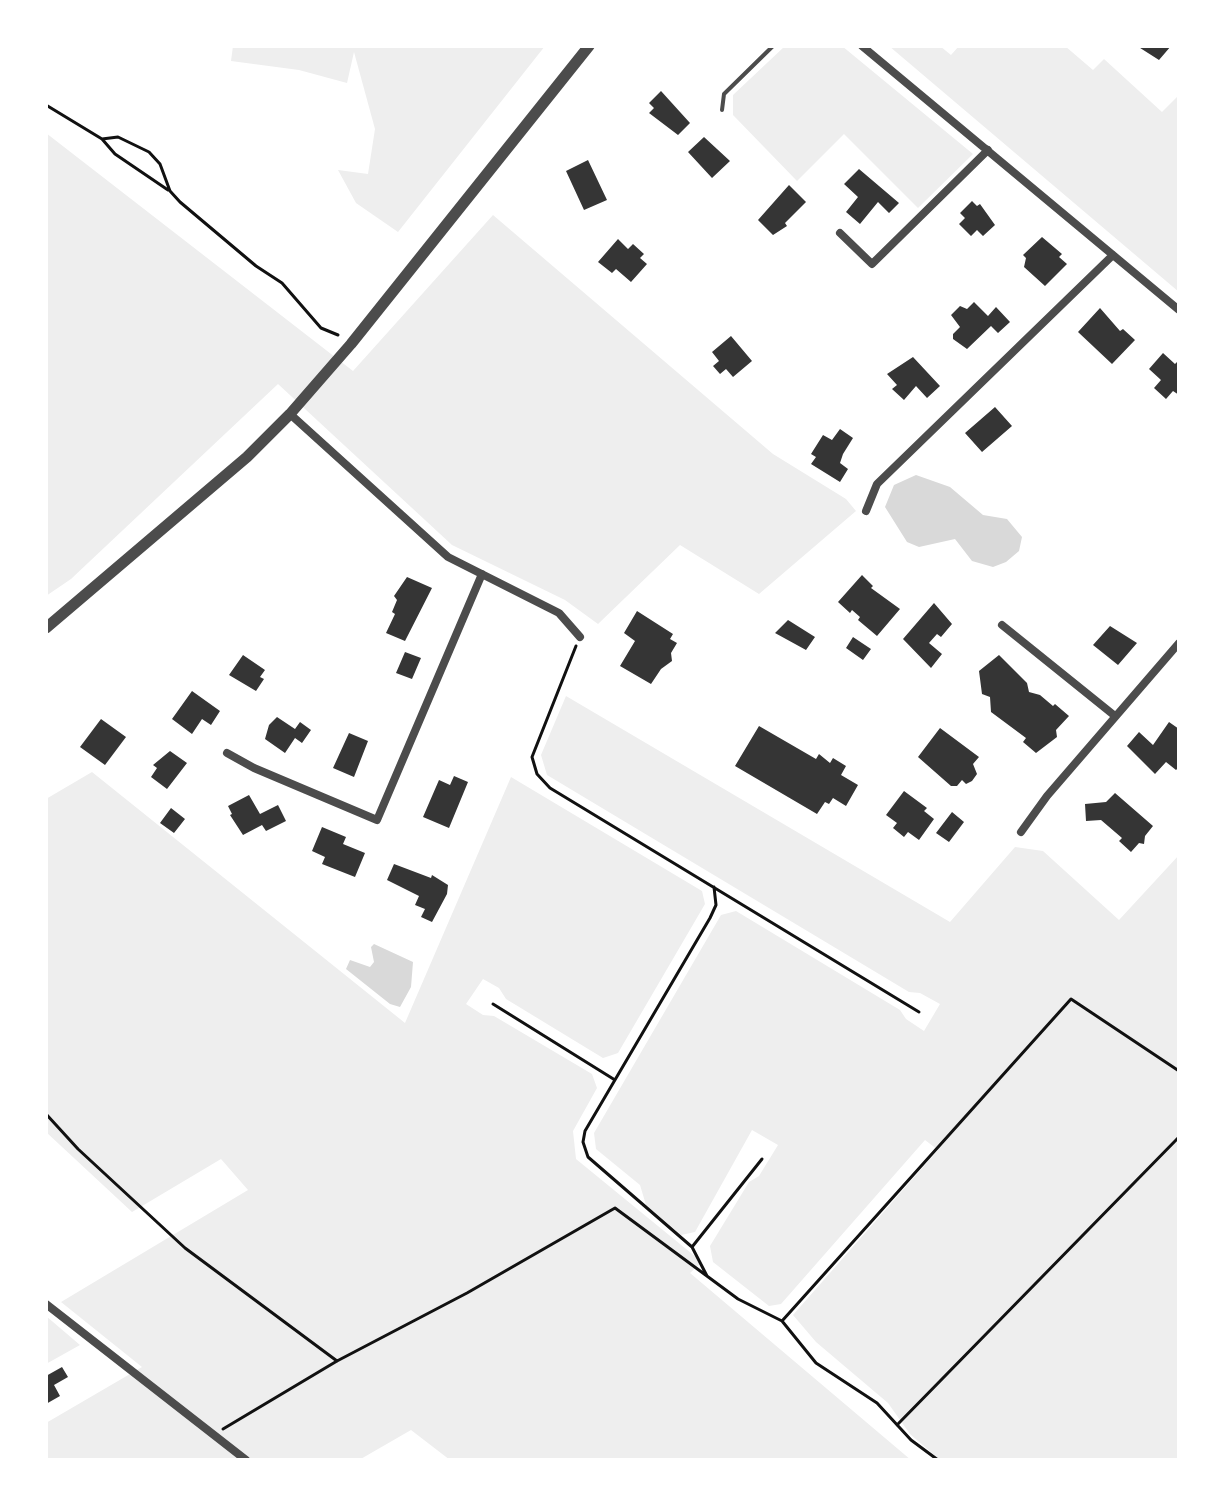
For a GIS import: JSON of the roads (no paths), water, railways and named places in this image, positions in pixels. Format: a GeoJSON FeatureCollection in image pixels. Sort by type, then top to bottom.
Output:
{"type":"FeatureCollection","features":[{"type":"Feature","properties":{"kind":"street"},"geometry":{"type":"LineString","coordinates":[[46,628],[247,457],[290,414],[351,344],[589,46]]}},
{"type":"Feature","properties":{"kind":"street"},"geometry":{"type":"LineString","coordinates":[[862,46],[1179,310]]}},
{"type":"Feature","properties":{"kind":"street"},"geometry":{"type":"LineString","coordinates":[[840,233],[872,264],[988,150]]}},
{"type":"Feature","properties":{"kind":"street"},"geometry":{"type":"LineString","coordinates":[[866,511],[877,484],[1113,255]]}},
{"type":"Feature","properties":{"kind":"street"},"geometry":{"type":"LineString","coordinates":[[290,414],[448,557],[559,613],[580,637]]}},
{"type":"Feature","properties":{"kind":"street"},"geometry":{"type":"LineString","coordinates":[[227,753],[254,768],[377,820],[482,574]]}},
{"type":"Feature","properties":{"kind":"street"},"geometry":{"type":"LineString","coordinates":[[1002,625],[1115,716]]}},
{"type":"Feature","properties":{"kind":"street"},"geometry":{"type":"LineString","coordinates":[[1021,832],[1179,643]]}},
{"type":"Feature","properties":{"kind":"street"},"geometry":{"type":"LineString","coordinates":[[46,1304],[246,1460]]}},
{"type":"Feature","properties":{"kind":"lane"},"geometry":{"type":"LineString","coordinates":[[722,110],[724,94],[773,46]]}}]}
